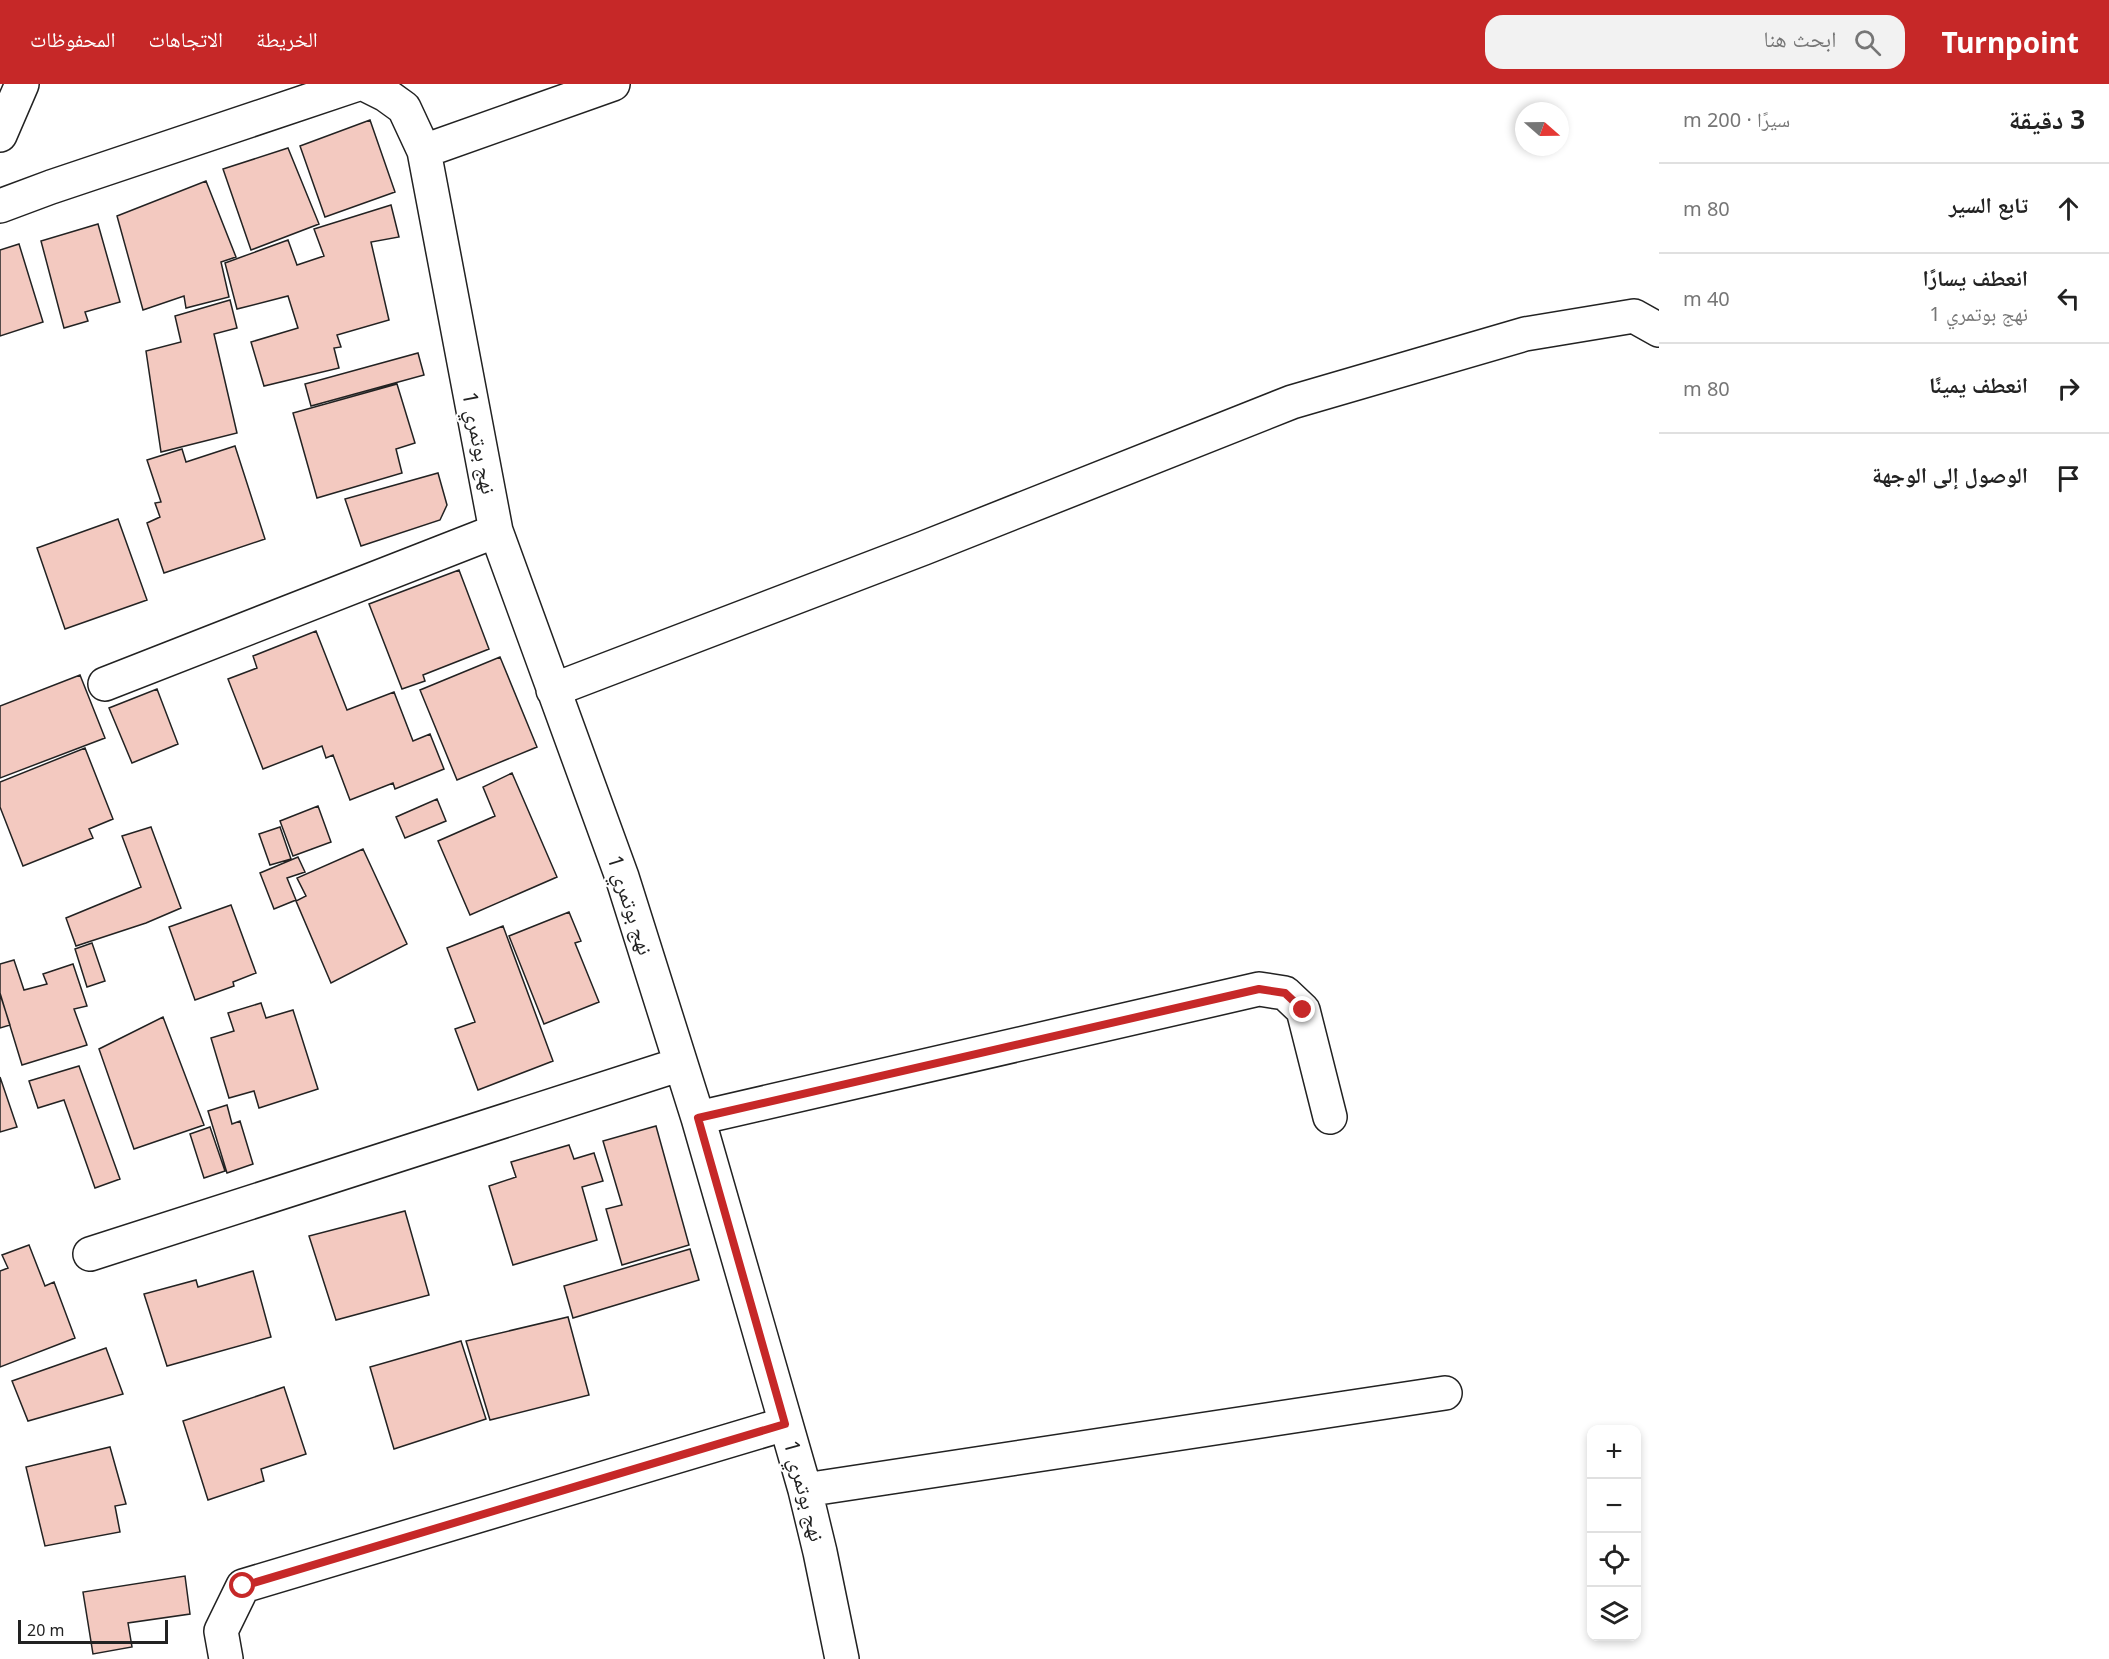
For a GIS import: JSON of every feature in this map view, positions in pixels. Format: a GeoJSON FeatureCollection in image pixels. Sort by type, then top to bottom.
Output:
{"type":"FeatureCollection","features":[{"type":"Feature","properties":{"kind":"street"},"geometry":{"type":"LineString","coordinates":[[0,135],[22,84]]}},
{"type":"Feature","properties":{"kind":"street"},"geometry":{"type":"LineString","coordinates":[[0,206],[358,84]]}},
{"type":"Feature","properties":{"kind":"street","name":"نهج بوتمري 1"},"geometry":{"type":"LineString","coordinates":[[364,84],[386,95],[404,108],[424,151],[496,531],[622,877],[698,1118],[805,1490],[842,1659]]}},
{"type":"Feature","properties":{"kind":"street"},"geometry":{"type":"LineString","coordinates":[[424,151],[613,84]]}},
{"type":"Feature","properties":{"kind":"street"},"geometry":{"type":"LineString","coordinates":[[553,690],[924,548],[1292,402],[1525,334],[1634,316],[1659,330]]}},
{"type":"Feature","properties":{"kind":"street"},"geometry":{"type":"LineString","coordinates":[[105,684],[496,531]]}},
{"type":"Feature","properties":{"kind":"street"},"geometry":{"type":"LineString","coordinates":[[698,1118],[1259,989],[1285,993],[1303,1010],[1330,1117]]}},
{"type":"Feature","properties":{"kind":"street"},"geometry":{"type":"LineString","coordinates":[[90,1254],[681,1064]]}},
{"type":"Feature","properties":{"kind":"street"},"geometry":{"type":"LineString","coordinates":[[805,1490],[1445,1393]]}},
{"type":"Feature","properties":{"kind":"street"},"geometry":{"type":"LineString","coordinates":[[226,1659],[221,1631],[243,1586],[785,1424]]}},
{"type":"Feature","properties":{"kind":"building"},"geometry":{"type":"Polygon","coordinates":[[[370,120],[395,192],[325,217],[300,146],[370,120]]]}},
{"type":"Feature","properties":{"kind":"building"},"geometry":{"type":"Polygon","coordinates":[[[288,148],[319,224],[251,250],[223,169],[288,148]]]}},
{"type":"Feature","properties":{"kind":"building"},"geometry":{"type":"Polygon","coordinates":[[[206,181],[236,257],[221,262],[229,297],[186,308],[184,296],[143,310],[117,216],[206,181]]]}},
{"type":"Feature","properties":{"kind":"building"},"geometry":{"type":"Polygon","coordinates":[[[391,205],[399,237],[371,242],[389,320],[337,335],[341,347],[334,348],[339,368],[264,386],[251,342],[298,328],[288,296],[237,309],[225,263],[288,240],[297,265],[324,256],[314,229],[391,205]]]}},
{"type":"Feature","properties":{"kind":"building"},"geometry":{"type":"Polygon","coordinates":[[[98,224],[120,302],[85,312],[88,321],[64,328],[41,241],[98,224]]]}},
{"type":"Feature","properties":{"kind":"building"},"geometry":{"type":"Polygon","coordinates":[[[19,244],[43,322],[0,336],[0,250],[19,244]]]}},
{"type":"Feature","properties":{"kind":"building"},"geometry":{"type":"Polygon","coordinates":[[[230,300],[237,328],[214,334],[237,433],[161,452],[146,351],[181,342],[175,316],[230,300]]]}},
{"type":"Feature","properties":{"kind":"building"},"geometry":{"type":"Polygon","coordinates":[[[418,353],[424,375],[311,406],[305,384],[418,353]]]}},
{"type":"Feature","properties":{"kind":"building"},"geometry":{"type":"Polygon","coordinates":[[[397,384],[415,443],[396,449],[402,473],[317,498],[293,413],[397,384]]]}},
{"type":"Feature","properties":{"kind":"building"},"geometry":{"type":"Polygon","coordinates":[[[235,446],[265,539],[164,573],[147,523],[160,517],[155,503],[161,502],[147,460],[182,449],[186,462],[235,446]]]}},
{"type":"Feature","properties":{"kind":"building"},"geometry":{"type":"Polygon","coordinates":[[[438,473],[447,505],[440,520],[361,546],[345,499],[438,473]]]}},
{"type":"Feature","properties":{"kind":"building"},"geometry":{"type":"Polygon","coordinates":[[[118,519],[147,600],[65,629],[37,548],[118,519]]]}},
{"type":"Feature","properties":{"kind":"building"},"geometry":{"type":"Polygon","coordinates":[[[459,570],[489,649],[423,675],[425,681],[402,689],[369,604],[459,570]]]}},
{"type":"Feature","properties":{"kind":"building"},"geometry":{"type":"Polygon","coordinates":[[[316,631],[347,710],[394,692],[413,741],[430,734],[444,769],[395,789],[393,783],[350,800],[333,755],[326,758],[322,746],[263,769],[228,679],[257,668],[253,656],[316,631]]]}},
{"type":"Feature","properties":{"kind":"building"},"geometry":{"type":"Polygon","coordinates":[[[500,657],[537,747],[457,780],[420,690],[500,657]]]}},
{"type":"Feature","properties":{"kind":"building"},"geometry":{"type":"Polygon","coordinates":[[[80,675],[105,738],[0,778],[0,706],[80,675]]]}},
{"type":"Feature","properties":{"kind":"building"},"geometry":{"type":"Polygon","coordinates":[[[157,689],[178,744],[132,763],[109,708],[157,689]]]}},
{"type":"Feature","properties":{"kind":"building"},"geometry":{"type":"Polygon","coordinates":[[[85,748],[113,819],[89,829],[93,838],[23,866],[0,807],[0,782],[85,748]]]}},
{"type":"Feature","properties":{"kind":"building"},"geometry":{"type":"Polygon","coordinates":[[[512,773],[557,877],[470,915],[438,841],[495,816],[483,787],[512,773]]]}},
{"type":"Feature","properties":{"kind":"building"},"geometry":{"type":"Polygon","coordinates":[[[437,799],[446,821],[405,838],[396,817],[437,799]]]}},
{"type":"Feature","properties":{"kind":"building"},"geometry":{"type":"Polygon","coordinates":[[[318,806],[331,842],[293,856],[280,821],[318,806]]]}},
{"type":"Feature","properties":{"kind":"building"},"geometry":{"type":"Polygon","coordinates":[[[151,827],[181,908],[146,923],[76,946],[66,918],[141,887],[122,836],[151,827]]]}},
{"type":"Feature","properties":{"kind":"building"},"geometry":{"type":"Polygon","coordinates":[[[280,827],[291,859],[270,865],[259,834],[280,827]]]}},
{"type":"Feature","properties":{"kind":"building"},"geometry":{"type":"Polygon","coordinates":[[[363,849],[407,944],[331,983],[296,901],[306,896],[297,878],[363,849]]]}},
{"type":"Feature","properties":{"kind":"building"},"geometry":{"type":"Polygon","coordinates":[[[298,857],[305,872],[287,878],[296,900],[274,909],[260,873],[298,857]]]}},
{"type":"Feature","properties":{"kind":"building"},"geometry":{"type":"Polygon","coordinates":[[[231,905],[256,973],[233,982],[234,986],[195,1000],[169,927],[231,905]]]}},
{"type":"Feature","properties":{"kind":"building"},"geometry":{"type":"Polygon","coordinates":[[[569,912],[581,941],[575,943],[599,1002],[544,1024],[509,936],[569,912]]]}},
{"type":"Feature","properties":{"kind":"building"},"geometry":{"type":"Polygon","coordinates":[[[503,926],[553,1061],[478,1090],[455,1029],[475,1022],[447,948],[503,926]]]}},
{"type":"Feature","properties":{"kind":"building"},"geometry":{"type":"Polygon","coordinates":[[[92,943],[105,981],[87,987],[75,949],[92,943]]]}},
{"type":"Feature","properties":{"kind":"building"},"geometry":{"type":"Polygon","coordinates":[[[14,960],[24,990],[47,984],[43,974],[73,964],[87,1006],[74,1009],[87,1045],[22,1065],[0,993],[0,964],[14,960]]]}},
{"type":"Feature","properties":{"kind":"building"},"geometry":{"type":"Polygon","coordinates":[[[0,994],[10,1025],[0,1028],[0,994]]]}},
{"type":"Feature","properties":{"kind":"building"},"geometry":{"type":"Polygon","coordinates":[[[261,1003],[266,1018],[293,1010],[318,1089],[259,1108],[254,1091],[229,1098],[211,1038],[234,1031],[228,1013],[261,1003]]]}},
{"type":"Feature","properties":{"kind":"building"},"geometry":{"type":"Polygon","coordinates":[[[163,1017],[204,1125],[134,1149],[99,1049],[163,1017]]]}},
{"type":"Feature","properties":{"kind":"building"},"geometry":{"type":"Polygon","coordinates":[[[79,1066],[120,1179],[95,1188],[64,1100],[38,1108],[29,1081],[79,1066]]]}},
{"type":"Feature","properties":{"kind":"building"},"geometry":{"type":"Polygon","coordinates":[[[0,1077],[17,1127],[0,1132],[0,1077]]]}},
{"type":"Feature","properties":{"kind":"building"},"geometry":{"type":"Polygon","coordinates":[[[227,1105],[232,1124],[240,1121],[253,1164],[227,1173],[208,1111],[227,1105]]]}},
{"type":"Feature","properties":{"kind":"building"},"geometry":{"type":"Polygon","coordinates":[[[656,1126],[689,1245],[622,1265],[606,1209],[622,1205],[603,1141],[656,1126]]]}},
{"type":"Feature","properties":{"kind":"building"},"geometry":{"type":"Polygon","coordinates":[[[210,1127],[225,1171],[204,1178],[190,1134],[210,1127]]]}},
{"type":"Feature","properties":{"kind":"building"},"geometry":{"type":"Polygon","coordinates":[[[569,1145],[574,1159],[594,1153],[603,1181],[582,1187],[597,1240],[513,1265],[489,1186],[516,1177],[511,1162],[569,1145]]]}},
{"type":"Feature","properties":{"kind":"building"},"geometry":{"type":"Polygon","coordinates":[[[405,1211],[429,1295],[336,1320],[309,1236],[405,1211]]]}},
{"type":"Feature","properties":{"kind":"building"},"geometry":{"type":"Polygon","coordinates":[[[29,1245],[45,1286],[54,1282],[75,1338],[0,1367],[0,1271],[8,1268],[2,1255],[29,1245]]]}},
{"type":"Feature","properties":{"kind":"building"},"geometry":{"type":"Polygon","coordinates":[[[690,1249],[699,1280],[573,1318],[564,1286],[690,1249]]]}},
{"type":"Feature","properties":{"kind":"building"},"geometry":{"type":"Polygon","coordinates":[[[253,1271],[271,1337],[167,1366],[144,1294],[196,1280],[198,1287],[253,1271]]]}},
{"type":"Feature","properties":{"kind":"building"},"geometry":{"type":"Polygon","coordinates":[[[568,1317],[589,1395],[490,1420],[466,1341],[568,1317]]]}},
{"type":"Feature","properties":{"kind":"building"},"geometry":{"type":"Polygon","coordinates":[[[461,1341],[486,1419],[394,1449],[370,1367],[461,1341]]]}},
{"type":"Feature","properties":{"kind":"building"},"geometry":{"type":"Polygon","coordinates":[[[106,1348],[123,1394],[28,1421],[12,1381],[106,1348]]]}},
{"type":"Feature","properties":{"kind":"building"},"geometry":{"type":"Polygon","coordinates":[[[284,1387],[306,1454],[261,1469],[264,1481],[208,1500],[183,1421],[284,1387]]]}},
{"type":"Feature","properties":{"kind":"building"},"geometry":{"type":"Polygon","coordinates":[[[110,1447],[126,1504],[115,1506],[120,1532],[45,1546],[26,1467],[110,1447]]]}},
{"type":"Feature","properties":{"kind":"building"},"geometry":{"type":"Polygon","coordinates":[[[185,1576],[190,1614],[128,1623],[132,1647],[93,1654],[83,1592],[185,1576]]]}},
{"type":"Feature","properties":{"kind":"route"},"geometry":{"type":"LineString","coordinates":[[243,1586],[785,1424],[698,1118],[1259,989],[1285,993],[1303,1010]]}}]}
